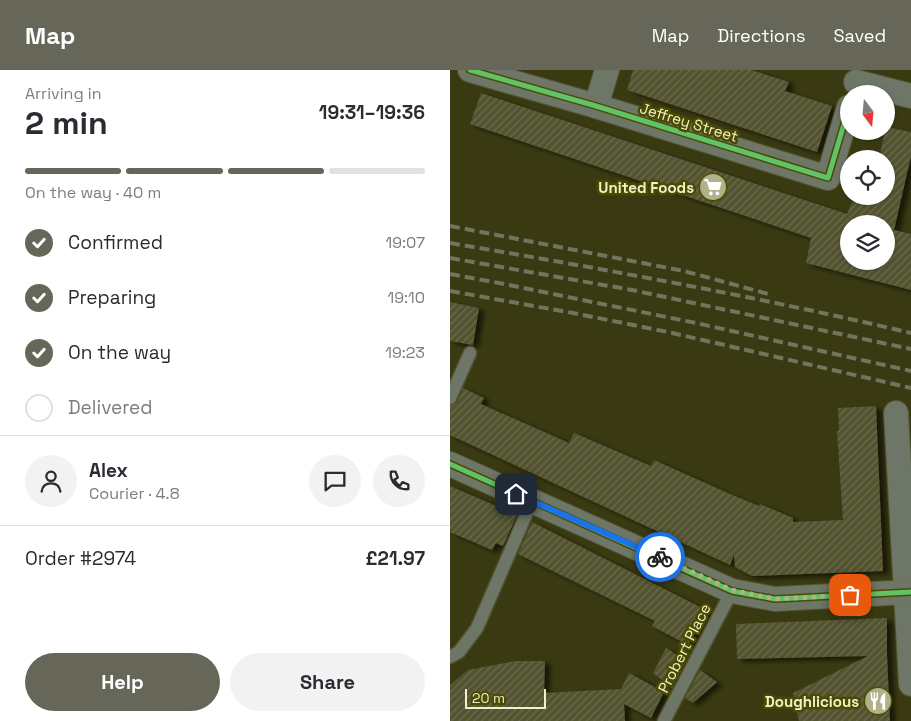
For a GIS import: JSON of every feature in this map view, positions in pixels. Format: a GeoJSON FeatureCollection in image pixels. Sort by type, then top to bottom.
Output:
{"type":"FeatureCollection","features":[{"type":"Feature","properties":{"kind":"street","name":"Jeffrey Street"},"geometry":{"type":"LineString","coordinates":[[470,70],[596,106],[828,178],[840,137]]}},
{"type":"Feature","properties":{"kind":"street"},"geometry":{"type":"LineString","coordinates":[[596,106],[607,70]]}},
{"type":"Feature","properties":{"kind":"street"},"geometry":{"type":"LineString","coordinates":[[856,82],[911,96]]}},
{"type":"Feature","properties":{"kind":"street"},"geometry":{"type":"LineString","coordinates":[[896,413],[909,592],[911,684]]}},
{"type":"Feature","properties":{"kind":"street"},"geometry":{"type":"LineString","coordinates":[[450,464],[732,590],[775,599],[909,592]]}},
{"type":"Feature","properties":{"kind":"lane"},"geometry":{"type":"LineString","coordinates":[[450,398],[470,353]]}},
{"type":"Feature","properties":{"kind":"lane"},"geometry":{"type":"LineString","coordinates":[[450,657],[459,652],[477,628],[532,501]]}},
{"type":"Feature","properties":{"kind":"lane","name":"Probert Place"},"geometry":{"type":"LineString","coordinates":[[664,721],[732,590]]}},
{"type":"Feature","properties":{"kind":"building"},"geometry":{"type":"Polygon","coordinates":[[[633,70],[751,70],[789,82],[785,91],[832,106],[817,152],[627,90],[633,70]]]}},
{"type":"Feature","properties":{"kind":"building"},"geometry":{"type":"Polygon","coordinates":[[[481,93],[847,214],[851,205],[895,205],[895,150],[881,150],[883,140],[895,140],[895,129],[911,132],[911,156],[895,226],[895,215],[840,215],[840,270],[895,270],[895,230],[911,234],[911,290],[806,263],[811,238],[470,124],[481,93]]]}},
{"type":"Feature","properties":{"kind":"building"},"geometry":{"type":"Polygon","coordinates":[[[450,302],[479,308],[473,345],[450,341],[450,302]]]}},
{"type":"Feature","properties":{"kind":"building"},"geometry":{"type":"Polygon","coordinates":[[[463,388],[484,398],[481,404],[569,443],[574,433],[651,466],[654,460],[730,494],[793,518],[793,522],[843,520],[837,431],[839,431],[838,408],[876,406],[883,571],[752,576],[735,567],[734,555],[730,565],[450,435],[450,406],[457,402],[463,388]]]}},
{"type":"Feature","properties":{"kind":"building"},"geometry":{"type":"Polygon","coordinates":[[[450,486],[517,515],[503,546],[496,543],[492,550],[450,532],[450,486]]]}},
{"type":"Feature","properties":{"kind":"building"},"geometry":{"type":"Polygon","coordinates":[[[532,522],[706,610],[688,645],[652,626],[655,621],[518,554],[532,522]]]}},
{"type":"Feature","properties":{"kind":"building"},"geometry":{"type":"Polygon","coordinates":[[[887,618],[890,721],[799,721],[793,693],[868,656],[737,659],[736,624],[887,618]]]}},
{"type":"Feature","properties":{"kind":"building"},"geometry":{"type":"Polygon","coordinates":[[[666,648],[686,661],[672,688],[653,673],[666,648]]]}},
{"type":"Feature","properties":{"kind":"building"},"geometry":{"type":"Polygon","coordinates":[[[515,661],[545,661],[544,693],[621,689],[629,673],[664,692],[651,718],[624,704],[625,721],[450,721],[450,685],[468,670],[515,661]]]}},
{"type":"Feature","properties":{"kind":"building"},"geometry":{"type":"Polygon","coordinates":[[[700,670],[717,682],[693,703],[685,698],[700,670]]]}},
{"type":"Feature","properties":{"kind":"railway"},"geometry":{"type":"LineString","coordinates":[[450,226],[684,271],[772,295]]}},
{"type":"Feature","properties":{"kind":"railway"},"geometry":{"type":"LineString","coordinates":[[450,243],[681,284],[911,333]]}},
{"type":"Feature","properties":{"kind":"railway"},"geometry":{"type":"LineString","coordinates":[[450,258],[632,290],[911,349]]}},
{"type":"Feature","properties":{"kind":"railway"},"geometry":{"type":"LineString","coordinates":[[450,274],[696,323],[911,371]]}},
{"type":"Feature","properties":{"kind":"railway"},"geometry":{"type":"LineString","coordinates":[[450,291],[668,332],[911,388]]}},
{"type":"Feature","properties":{"kind":"cycle path"},"geometry":{"type":"LineString","coordinates":[[470,70],[596,106],[828,178],[840,137]]}},
{"type":"Feature","properties":{"kind":"cycle path"},"geometry":{"type":"LineString","coordinates":[[450,464],[732,591],[775,599],[911,592]]}},
{"type":"Feature","properties":{"kind":"way so far"},"geometry":{"type":"LineString","coordinates":[[660,557],[732,590],[775,599],[850,595]]}},
{"type":"Feature","properties":{"kind":"place","name":"United Foods"},"geometry":{"type":"Point","coordinates":[713,187]}},
{"type":"Feature","properties":{"kind":"place","name":"Doughlicious"},"geometry":{"type":"Point","coordinates":[878,701]}},
{"type":"Feature","properties":{"kind":"route"},"geometry":{"type":"LineString","coordinates":[[516,494],[660,557]]}}]}
